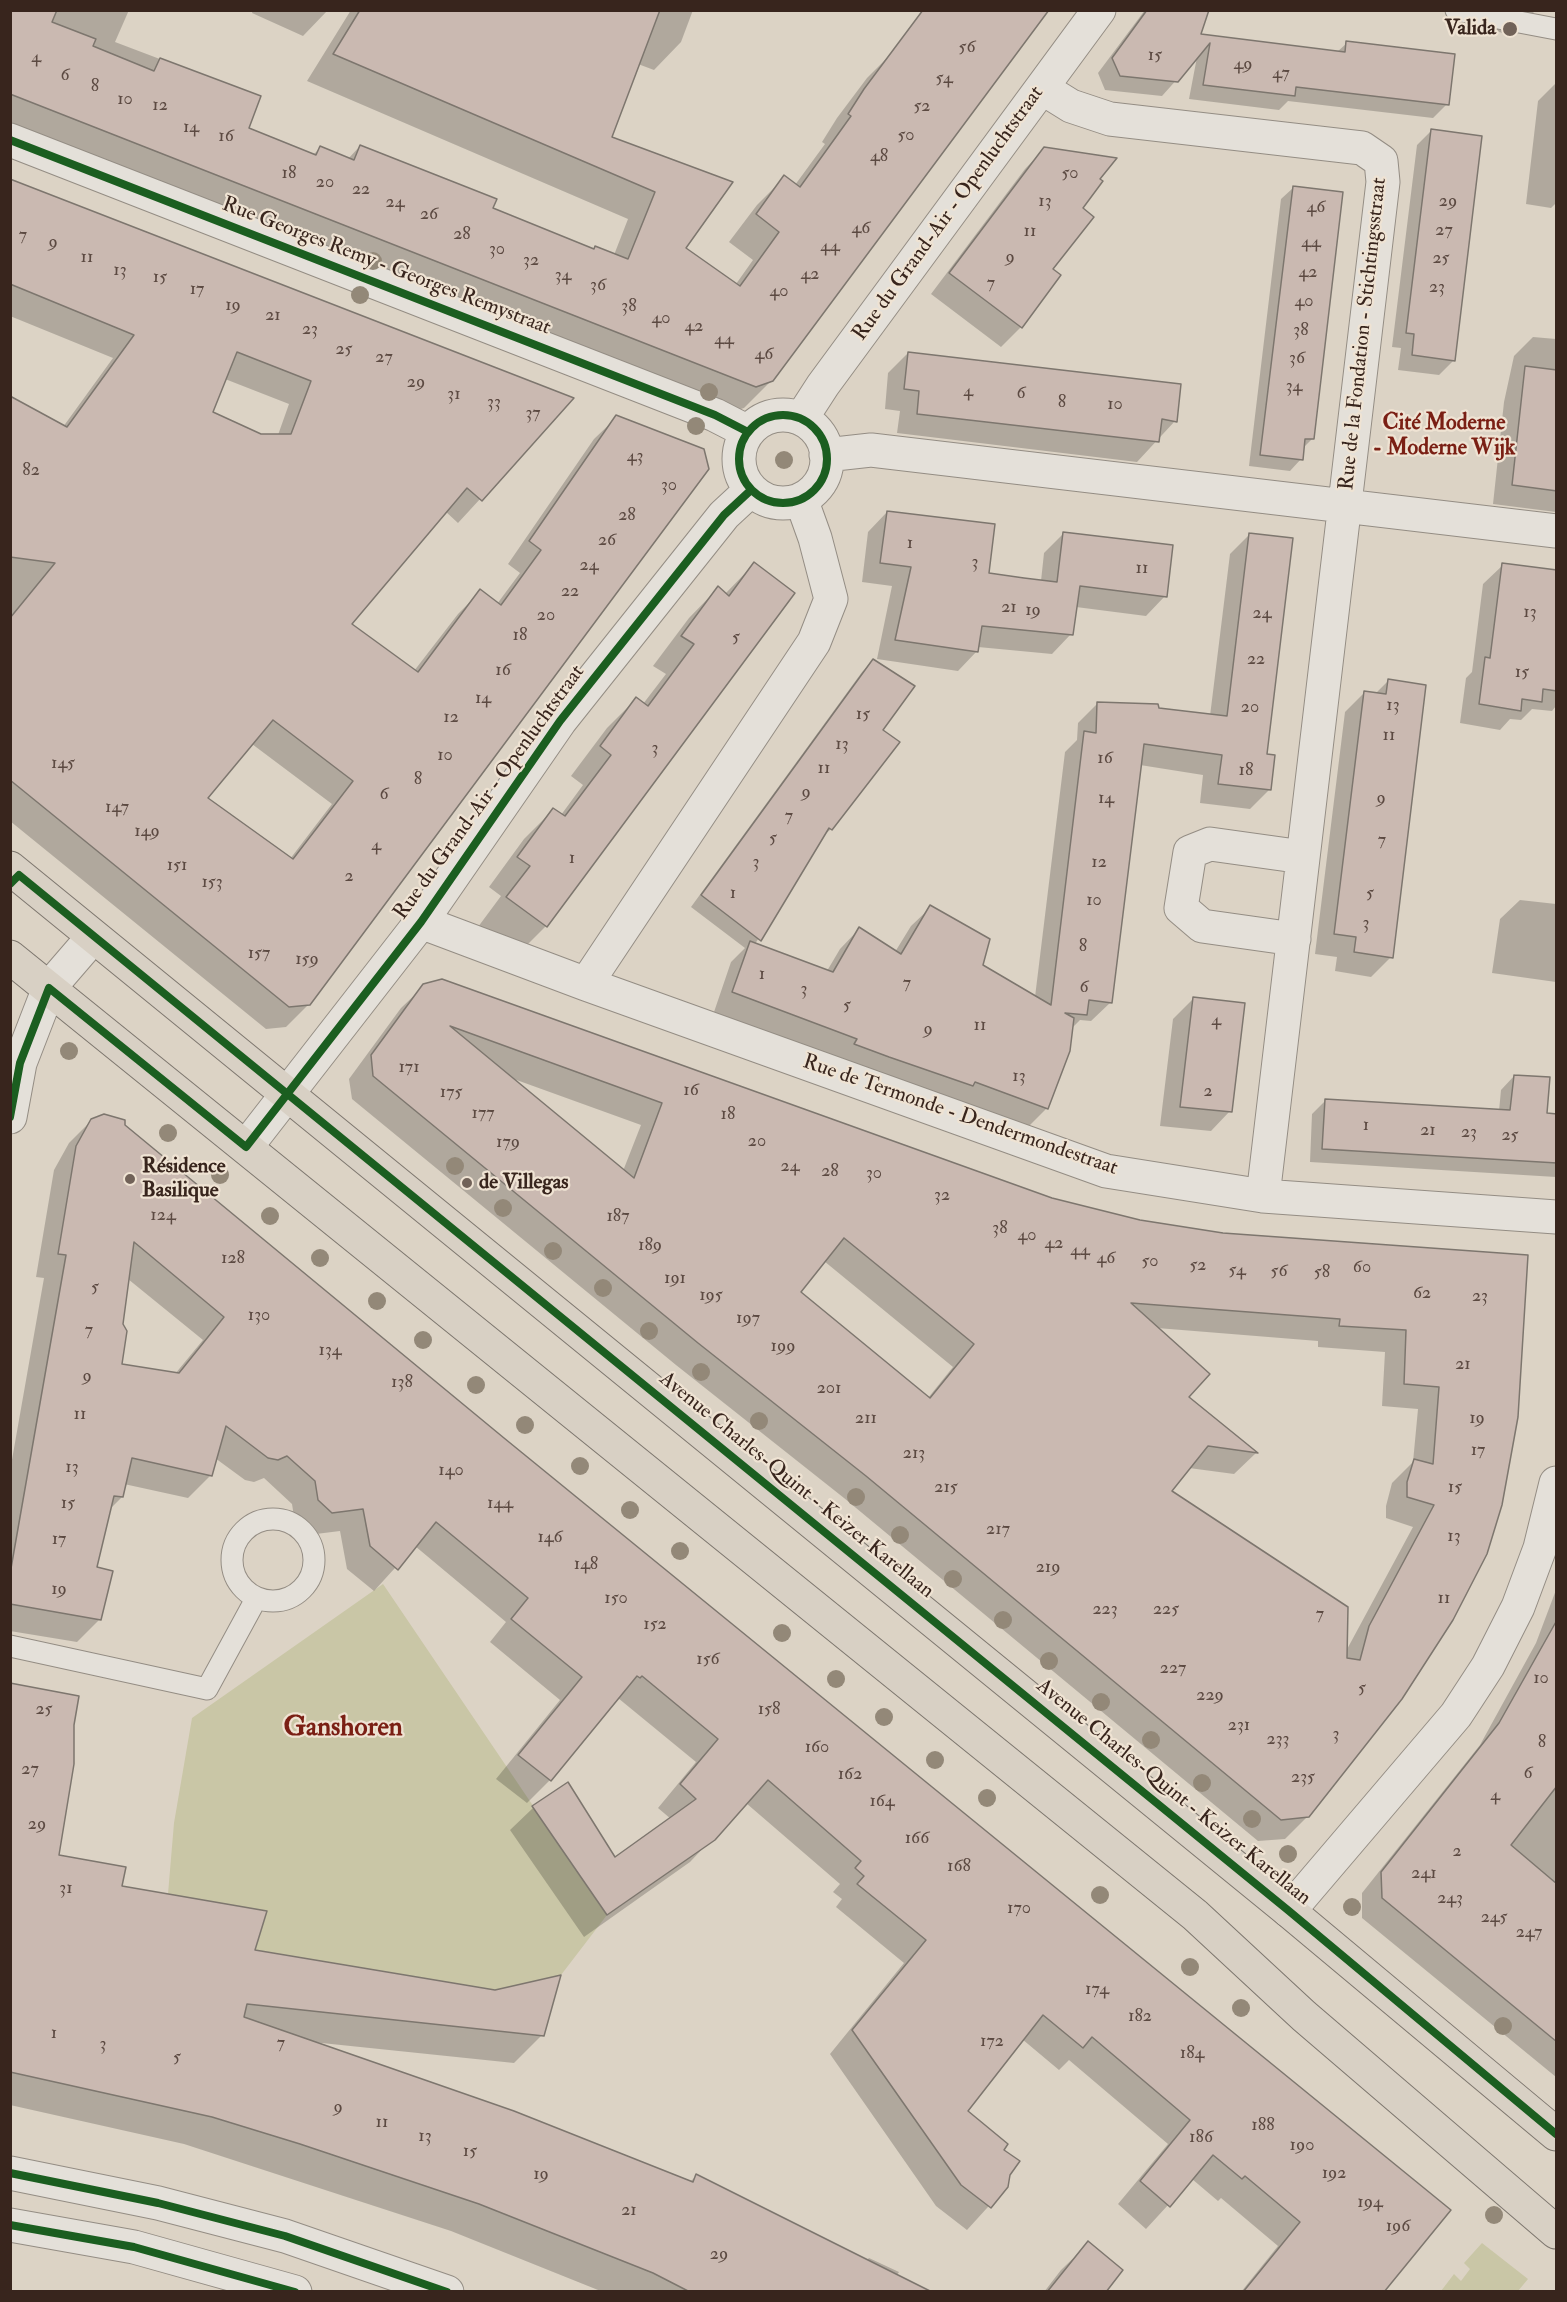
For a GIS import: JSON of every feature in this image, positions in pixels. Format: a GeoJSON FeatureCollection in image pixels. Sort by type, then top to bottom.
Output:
{"type":"FeatureCollection","features":[{"type":"Feature","properties":{"kind":"main road","name":"Avenue Charles-Quint - Keizer Karellaan"},"geometry":{"type":"LineString","coordinates":[[13,876],[93,937],[287,1094],[1289,1911],[1557,2134]]}},
{"type":"Feature","properties":{"kind":"main road"},"geometry":{"type":"LineString","coordinates":[[10,957],[1196,1915],[1304,2016],[1556,2231]]}},
{"type":"Feature","properties":{"kind":"street","name":"Rue du Grand-Air - Openluchtstraat"},"geometry":{"type":"LineString","coordinates":[[801,419],[823,385],[1099,10]]}},
{"type":"Feature","properties":{"kind":"street","name":"Rue de la Fondation - Stichtingsstraat"},"geometry":{"type":"LineString","coordinates":[[1042,88],[1071,106],[1110,119],[1362,148],[1381,160],[1383,182],[1263,1196]]}},
{"type":"Feature","properties":{"kind":"street","name":"Rue Georges Remy - Georges Remystraat"},"geometry":{"type":"LineString","coordinates":[[10,140],[716,415],[748,432]]}},
{"type":"Feature","properties":{"kind":"street"},"geometry":{"type":"LineString","coordinates":[[790,416],[801,419],[819,434],[826,455],[823,476],[811,494],[801,499],[780,503],[759,497],[751,490],[739,466],[739,453],[748,432],[767,418],[790,416]]}},
{"type":"Feature","properties":{"kind":"street"},"geometry":{"type":"LineString","coordinates":[[826,455],[872,450],[1345,508],[1557,531]]}},
{"type":"Feature","properties":{"kind":"street","name":"Rue du Grand-Air - Openluchtstraat"},"geometry":{"type":"LineString","coordinates":[[246,1147],[422,922],[560,721],[724,515],[751,490]]}},
{"type":"Feature","properties":{"kind":"street"},"geometry":{"type":"LineString","coordinates":[[585,984],[814,642],[831,599],[815,538],[801,499]]}},
{"type":"Feature","properties":{"kind":"street"},"geometry":{"type":"LineString","coordinates":[[1294,939],[1202,926],[1181,908],[1190,852],[1210,844],[1303,856]]}},
{"type":"Feature","properties":{"kind":"street","name":"Rue de Termonde - Dendermondestraat"},"geometry":{"type":"LineString","coordinates":[[422,922],[585,984],[1106,1171],[1263,1196],[1557,1216]]}},
{"type":"Feature","properties":{"kind":"street"},"geometry":{"type":"LineString","coordinates":[[10,1117],[20,1063],[49,988],[93,937]]}},
{"type":"Feature","properties":{"kind":"street"},"geometry":{"type":"LineString","coordinates":[[1289,1911],[1456,1715],[1488,1666],[1518,1607],[1539,1548],[1557,1483]]}},
{"type":"Feature","properties":{"kind":"street"},"geometry":{"type":"LineString","coordinates":[[10,2173],[158,2203],[285,2236],[447,2292]]}},
{"type":"Feature","properties":{"kind":"street"},"geometry":{"type":"LineString","coordinates":[[10,2225],[134,2247],[295,2292]]}},
{"type":"Feature","properties":{"kind":"lane"},"geometry":{"type":"LineString","coordinates":[[1456,10],[1557,29]]}},
{"type":"Feature","properties":{"kind":"lane"},"geometry":{"type":"LineString","coordinates":[[10,1646],[207,1689],[256,1599]]}},
{"type":"Feature","properties":{"kind":"shaded area"},"geometry":{"type":"Polygon","coordinates":[[[383,1584],[607,1915],[561,1975],[495,1990],[255,1950],[267,1911],[168,1894],[174,1823],[192,1718],[383,1584]]]}},
{"type":"Feature","properties":{"kind":"shaded area"},"geometry":{"type":"Polygon","coordinates":[[[1482,2243],[1528,2279],[1518,2291],[1441,2291],[1454,2274],[1461,2281],[1470,2269],[1464,2263],[1482,2243]]]}},
{"type":"Feature","properties":{"kind":"building"},"geometry":{"type":"Polygon","coordinates":[[[10,10],[57,10],[52,22],[96,39],[93,46],[154,71],[160,58],[261,96],[249,128],[316,155],[320,146],[354,160],[360,145],[497,199],[493,208],[594,249],[595,246],[628,259],[655,192],[333,54],[360,10],[660,10],[612,137],[733,182],[686,248],[740,286],[779,232],[756,214],[784,175],[800,187],[851,116],[848,114],[864,89],[923,10],[1049,10],[773,381],[756,387],[10,94],[10,10]]]}},
{"type":"Feature","properties":{"kind":"building"},"geometry":{"type":"Polygon","coordinates":[[[1147,10],[1209,10],[1201,34],[1345,52],[1346,41],[1455,54],[1449,105],[1296,87],[1295,96],[1203,85],[1210,43],[1178,82],[1120,76],[1112,58],[1147,10]]]}},
{"type":"Feature","properties":{"kind":"building"},"geometry":{"type":"Polygon","coordinates":[[[1431,129],[1482,136],[1455,361],[1412,355],[1414,334],[1406,333],[1431,129]]]}},
{"type":"Feature","properties":{"kind":"building"},"geometry":{"type":"Polygon","coordinates":[[[1044,147],[1117,158],[1100,179],[1103,181],[1083,208],[1094,217],[1053,269],[1061,275],[1022,328],[949,273],[1044,147]]]}},
{"type":"Feature","properties":{"kind":"building"},"geometry":{"type":"Polygon","coordinates":[[[10,179],[574,398],[482,501],[467,488],[352,624],[418,672],[480,589],[501,605],[541,550],[529,541],[616,415],[704,449],[709,469],[310,1005],[289,1007],[10,780],[10,618],[55,563],[10,557],[10,396],[67,427],[134,335],[10,284],[10,179]],[[237,352],[213,412],[261,434],[291,434],[311,381],[237,352]],[[273,720],[208,798],[293,859],[353,781],[273,720]]]}},
{"type":"Feature","properties":{"kind":"building"},"geometry":{"type":"Polygon","coordinates":[[[1293,186],[1343,192],[1314,439],[1305,439],[1303,460],[1260,455],[1293,186]]]}},
{"type":"Feature","properties":{"kind":"building"},"geometry":{"type":"Polygon","coordinates":[[[908,352],[1181,384],[1177,422],[1162,419],[1159,442],[917,414],[919,391],[904,389],[908,352]]]}},
{"type":"Feature","properties":{"kind":"building"},"geometry":{"type":"Polygon","coordinates":[[[1525,366],[1557,370],[1557,491],[1512,485],[1525,366]]]}},
{"type":"Feature","properties":{"kind":"building"},"geometry":{"type":"Polygon","coordinates":[[[887,511],[995,524],[989,573],[1057,582],[1063,532],[1173,545],[1167,597],[1080,586],[1073,635],[982,626],[978,652],[895,640],[911,567],[880,563],[887,511]]]}},
{"type":"Feature","properties":{"kind":"building"},"geometry":{"type":"Polygon","coordinates":[[[1249,533],[1293,538],[1267,754],[1275,755],[1271,790],[1218,784],[1222,755],[1144,744],[1112,1003],[1089,1000],[1087,1015],[1065,1013],[1074,1018],[1070,1051],[1048,1109],[975,1082],[973,1086],[889,1057],[854,1044],[857,1039],[732,992],[750,941],[833,972],[859,927],[901,954],[930,905],[990,939],[983,965],[1051,1005],[1084,731],[1096,733],[1097,702],[1158,704],[1159,708],[1227,716],[1249,533]]]}},
{"type":"Feature","properties":{"kind":"building"},"geometry":{"type":"Polygon","coordinates":[[[754,562],[795,593],[547,927],[506,897],[530,866],[517,857],[553,808],[565,816],[611,755],[600,746],[636,697],[648,706],[694,644],[681,636],[718,586],[729,596],[754,562]]]}},
{"type":"Feature","properties":{"kind":"building"},"geometry":{"type":"Polygon","coordinates":[[[1502,563],[1557,570],[1557,691],[1543,689],[1542,702],[1522,699],[1521,711],[1479,704],[1485,657],[1490,658],[1502,563]]]}},
{"type":"Feature","properties":{"kind":"building"},"geometry":{"type":"Polygon","coordinates":[[[873,659],[915,686],[883,730],[900,742],[832,830],[829,828],[761,941],[701,895],[873,659]]]}},
{"type":"Feature","properties":{"kind":"building"},"geometry":{"type":"Polygon","coordinates":[[[1388,679],[1426,685],[1393,958],[1354,952],[1356,937],[1334,934],[1364,691],[1386,694],[1388,679]]]}},
{"type":"Feature","properties":{"kind":"building"},"geometry":{"type":"Polygon","coordinates":[[[442,979],[1052,1198],[1140,1220],[1223,1233],[1528,1255],[1518,1417],[1502,1505],[1487,1554],[1453,1620],[1402,1699],[1309,1817],[1281,1820],[866,1476],[698,1343],[373,1076],[371,1055],[423,984],[442,979]],[[450,1026],[634,1178],[662,1103],[450,1026]],[[844,1238],[801,1292],[930,1398],[974,1344],[844,1238]],[[1131,1303],[1210,1374],[1189,1397],[1258,1453],[1208,1446],[1172,1491],[1348,1607],[1347,1658],[1360,1660],[1369,1626],[1434,1505],[1407,1497],[1407,1482],[1414,1459],[1433,1464],[1439,1387],[1404,1384],[1406,1330],[1339,1326],[1340,1319],[1131,1303]]]}},
{"type":"Feature","properties":{"kind":"building"},"geometry":{"type":"Polygon","coordinates":[[[1193,997],[1245,1003],[1232,1112],[1180,1107],[1193,997]]]}},
{"type":"Feature","properties":{"kind":"building"},"geometry":{"type":"Polygon","coordinates":[[[1514,1075],[1550,1077],[1547,1113],[1557,1114],[1557,1163],[1322,1149],[1325,1099],[1510,1110],[1514,1075]]]}},
{"type":"Feature","properties":{"kind":"building"},"geometry":{"type":"Polygon","coordinates":[[[104,1114],[125,1120],[125,1125],[504,1438],[1451,2210],[1384,2292],[1243,2292],[1300,2222],[1245,2176],[1242,2179],[1213,2155],[1170,2207],[1140,2181],[1190,2120],[1092,2037],[1083,2048],[1043,2015],[968,2111],[1008,2144],[1004,2150],[1020,2161],[1010,2175],[1008,2187],[991,2208],[961,2185],[852,2030],[926,1940],[857,1884],[864,1876],[855,1868],[861,1861],[768,1780],[715,1840],[607,1915],[532,1806],[568,1782],[615,1857],[696,1799],[680,1784],[718,1739],[642,1676],[640,1678],[637,1676],[551,1781],[518,1755],[582,1677],[511,1619],[528,1598],[436,1522],[398,1570],[370,1546],[363,1509],[332,1513],[318,1500],[315,1481],[287,1456],[278,1460],[268,1458],[226,1426],[212,1476],[132,1458],[123,1497],[114,1496],[97,1567],[113,1571],[101,1620],[10,1604],[10,1574],[66,1255],[58,1254],[76,1146],[91,1119],[104,1114]],[[134,1242],[123,1324],[127,1331],[122,1364],[179,1373],[224,1317],[134,1242]]]}},
{"type":"Feature","properties":{"kind":"building"},"geometry":{"type":"Polygon","coordinates":[[[1557,1620],[1557,1786],[1511,1845],[1557,1884],[1557,2042],[1382,1898],[1381,1872],[1499,1723],[1557,1620]]]}},
{"type":"Feature","properties":{"kind":"building"},"geometry":{"type":"Polygon","coordinates":[[[10,1683],[79,1696],[74,1725],[74,1764],[59,1855],[126,1867],[122,1886],[267,1911],[255,1950],[495,1990],[561,1975],[544,2036],[247,2004],[244,2017],[514,2111],[693,2182],[696,2174],[932,2292],[690,2292],[653,2273],[479,2204],[300,2144],[212,2117],[10,2072],[10,1683]]]}},
{"type":"Feature","properties":{"kind":"building"},"geometry":{"type":"Polygon","coordinates":[[[1088,2241],[1123,2270],[1106,2292],[1047,2292],[1088,2241]]]}},
{"type":"Feature","properties":{"kind":"cycle path"},"geometry":{"type":"LineString","coordinates":[[10,140],[715,415],[748,432]]}},
{"type":"Feature","properties":{"kind":"cycle path"},"geometry":{"type":"LineString","coordinates":[[783,415],[800,418],[814,428],[824,442],[827,459],[824,476],[814,490],[800,500],[783,503],[766,500],[752,490],[742,476],[739,459],[742,442],[752,428],[766,418],[783,415]]}},
{"type":"Feature","properties":{"kind":"cycle path"},"geometry":{"type":"LineString","coordinates":[[10,1117],[20,1063],[49,988],[246,1147],[421,922],[560,721],[724,515],[751,490]]}},
{"type":"Feature","properties":{"kind":"cycle path"},"geometry":{"type":"LineString","coordinates":[[10,884],[19,875],[1289,1911],[1556,2134]]}},
{"type":"Feature","properties":{"kind":"cycle path"},"geometry":{"type":"LineString","coordinates":[[10,2173],[158,2203],[285,2236],[447,2292]]}},
{"type":"Feature","properties":{"kind":"cycle path"},"geometry":{"type":"LineString","coordinates":[[10,2225],[134,2247],[295,2292]]}},
{"type":"Feature","properties":{"kind":"place","name":"Valida"},"geometry":{"type":"Point","coordinates":[1510,29]}},
{"type":"Feature","properties":{"kind":"place","name":"Résidence Basilique"},"geometry":{"type":"Point","coordinates":[130,1179]}},
{"type":"Feature","properties":{"kind":"place","name":"de Villegas"},"geometry":{"type":"Point","coordinates":[467,1183]}},
{"type":"Feature","properties":{"kind":"district","name":"Cité Moderne - Moderne Wijk"},"geometry":{"type":"Point","coordinates":[1444,437]}},
{"type":"Feature","properties":{"kind":"district","name":"Ganshoren"},"geometry":{"type":"Point","coordinates":[343,1729]}}]}
